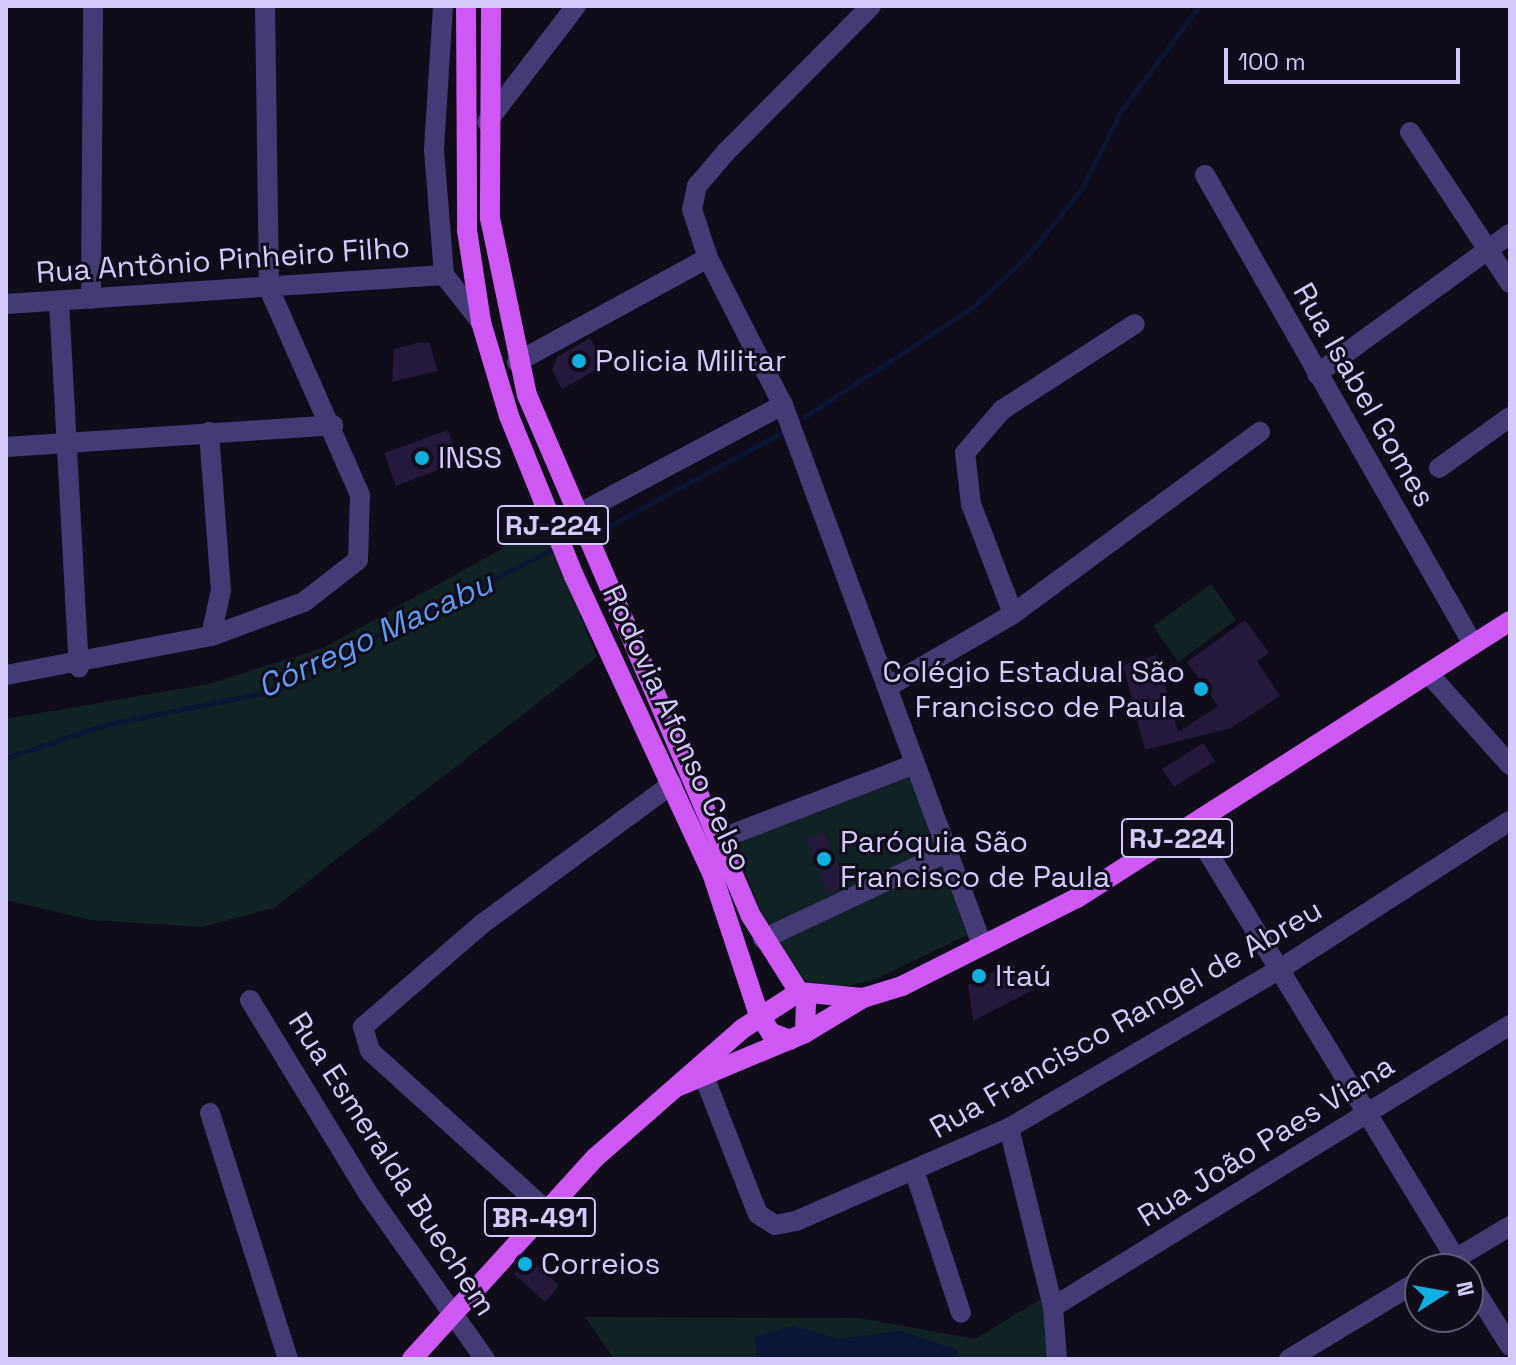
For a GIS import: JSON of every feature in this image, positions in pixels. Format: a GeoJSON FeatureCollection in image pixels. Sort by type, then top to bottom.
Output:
{"type":"FeatureCollection","features":[{"type":"Feature","properties":{"kind":"main road","name":"Rodovia Afonso Celso"},"geometry":{"type":"LineString","coordinates":[[466,6],[463,74],[465,199],[481,322],[509,416],[574,576],[672,784],[736,934],[759,1015]]}},
{"type":"Feature","properties":{"kind":"main road","name":"Rodovia Afonso Celso"},"geometry":{"type":"LineString","coordinates":[[491,6],[487,122],[490,218],[517,362],[574,516],[717,840],[763,939],[799,992],[808,1012],[797,1036]]}},
{"type":"Feature","properties":{"kind":"main road","name":"RJ-224"},"geometry":{"type":"LineString","coordinates":[[863,998],[982,945],[1193,828],[1510,621]]}},
{"type":"Feature","properties":{"kind":"main road"},"geometry":{"type":"LineString","coordinates":[[799,992],[863,998],[797,1036],[771,1033],[759,1015],[799,992]]}},
{"type":"Feature","properties":{"kind":"main road","name":"BR-491"},"geometry":{"type":"LineString","coordinates":[[412,1359],[546,1210],[759,1015]]}},
{"type":"Feature","properties":{"kind":"main road","name":"BR-491"},"geometry":{"type":"LineString","coordinates":[[679,1086],[705,1079],[797,1036]]}},
{"type":"Feature","properties":{"kind":"street"},"geometry":{"type":"LineString","coordinates":[[91,299],[93,6]]}},
{"type":"Feature","properties":{"kind":"street"},"geometry":{"type":"LineString","coordinates":[[6,675],[79,667],[211,636],[304,602],[358,560],[360,495],[333,425],[269,289],[265,6]]}},
{"type":"Feature","properties":{"kind":"street"},"geometry":{"type":"LineString","coordinates":[[443,6],[434,150],[444,275],[481,322]]}},
{"type":"Feature","properties":{"kind":"street"},"geometry":{"type":"LineString","coordinates":[[487,122],[576,6]]}},
{"type":"Feature","properties":{"kind":"street"},"geometry":{"type":"LineString","coordinates":[[871,6],[697,186],[692,209],[708,258],[783,405],[982,945]]}},
{"type":"Feature","properties":{"kind":"street"},"geometry":{"type":"LineString","coordinates":[[439,76],[463,74]]}},
{"type":"Feature","properties":{"kind":"street"},"geometry":{"type":"LineString","coordinates":[[1410,132],[1510,283]]}},
{"type":"Feature","properties":{"kind":"street","name":"Rua Isabel Gomes"},"geometry":{"type":"LineString","coordinates":[[1205,175],[1473,644]]}},
{"type":"Feature","properties":{"kind":"street"},"geometry":{"type":"LineString","coordinates":[[1317,374],[1510,234]]}},
{"type":"Feature","properties":{"kind":"street"},"geometry":{"type":"LineString","coordinates":[[517,362],[708,258]]}},
{"type":"Feature","properties":{"kind":"street","name":"Rua Antônio Pinheiro Filho"},"geometry":{"type":"LineString","coordinates":[[6,304],[269,289],[444,275]]}},
{"type":"Feature","properties":{"kind":"street"},"geometry":{"type":"LineString","coordinates":[[59,301],[79,667]]}},
{"type":"Feature","properties":{"kind":"street"},"geometry":{"type":"LineString","coordinates":[[1013,614],[971,504],[965,453],[1002,410],[1135,324]]}},
{"type":"Feature","properties":{"kind":"street"},"geometry":{"type":"LineString","coordinates":[[574,516],[783,405]]}},
{"type":"Feature","properties":{"kind":"street"},"geometry":{"type":"LineString","coordinates":[[1439,468],[1510,417]]}},
{"type":"Feature","properties":{"kind":"street"},"geometry":{"type":"LineString","coordinates":[[6,447],[333,425]]}},
{"type":"Feature","properties":{"kind":"street"},"geometry":{"type":"LineString","coordinates":[[209,432],[221,590],[211,636]]}},
{"type":"Feature","properties":{"kind":"street"},"geometry":{"type":"LineString","coordinates":[[889,686],[1013,614],[1260,432]]}},
{"type":"Feature","properties":{"kind":"street"},"geometry":{"type":"LineString","coordinates":[[1428,673],[1510,765]]}},
{"type":"Feature","properties":{"kind":"street"},"geometry":{"type":"LineString","coordinates":[[717,840],[915,764]]}},
{"type":"Feature","properties":{"kind":"street"},"geometry":{"type":"LineString","coordinates":[[546,1210],[370,1051],[363,1027],[482,924],[672,784]]}},
{"type":"Feature","properties":{"kind":"street","name":"Rua Francisco Rangel de Abreu"},"geometry":{"type":"LineString","coordinates":[[705,1079],[766,1223],[796,1221],[915,1173],[1009,1128],[1277,971],[1510,821]]}},
{"type":"Feature","properties":{"kind":"street"},"geometry":{"type":"LineString","coordinates":[[1193,828],[1444,1253]]}},
{"type":"Feature","properties":{"kind":"street"},"geometry":{"type":"LineString","coordinates":[[763,939],[948,852]]}},
{"type":"Feature","properties":{"kind":"street","name":"Rua Esmeralda Buechem"},"geometry":{"type":"LineString","coordinates":[[250,1000],[452,1316],[485,1359]]}},
{"type":"Feature","properties":{"kind":"street","name":"Rua João Paes Viana"},"geometry":{"type":"LineString","coordinates":[[1053,1307],[1510,1025]]}},
{"type":"Feature","properties":{"kind":"street"},"geometry":{"type":"LineString","coordinates":[[210,1113],[288,1359]]}},
{"type":"Feature","properties":{"kind":"street"},"geometry":{"type":"LineString","coordinates":[[1009,1128],[1053,1307],[1057,1359]]}},
{"type":"Feature","properties":{"kind":"street"},"geometry":{"type":"LineString","coordinates":[[915,1173],[961,1313]]}},
{"type":"Feature","properties":{"kind":"street"},"geometry":{"type":"LineString","coordinates":[[1469,1253],[1510,1226]]}},
{"type":"Feature","properties":{"kind":"street"},"geometry":{"type":"LineString","coordinates":[[1289,1359],[1404,1290]]}},
{"type":"Feature","properties":{"kind":"street"},"geometry":{"type":"LineString","coordinates":[[1484,1305],[1510,1346]]}},
{"type":"Feature","properties":{"kind":"shaded area"},"geometry":{"type":"Polygon","coordinates":[[[538,510],[597,657],[274,908],[202,927],[90,920],[6,900],[6,719],[208,684],[323,648],[500,550],[538,510]]]}},
{"type":"Feature","properties":{"kind":"shaded area"},"geometry":{"type":"Polygon","coordinates":[[[1211,584],[1236,620],[1178,662],[1153,626],[1211,584]]]}},
{"type":"Feature","properties":{"kind":"shaded area"},"geometry":{"type":"Polygon","coordinates":[[[910,773],[967,935],[874,980],[840,987],[808,982],[773,947],[734,840],[910,773]]]}},
{"type":"Feature","properties":{"kind":"shaded area"},"geometry":{"type":"Polygon","coordinates":[[[1042,1298],[1052,1359],[614,1359],[585,1317],[860,1318],[975,1339],[1042,1298]]]}},
{"type":"Feature","properties":{"kind":"water"},"geometry":{"type":"Polygon","coordinates":[[[794,1326],[838,1339],[900,1331],[958,1350],[955,1359],[757,1357],[754,1337],[794,1326]]]}},
{"type":"Feature","properties":{"kind":"building","name":"Policia Militar"},"geometry":{"type":"Polygon","coordinates":[[[590,338],[605,365],[562,389],[552,370],[557,357],[590,338]]]}},
{"type":"Feature","properties":{"kind":"building"},"geometry":{"type":"Polygon","coordinates":[[[421,342],[430,343],[437,371],[392,382],[394,349],[421,342]]]}},
{"type":"Feature","properties":{"kind":"building","name":"INSS"},"geometry":{"type":"Polygon","coordinates":[[[448,430],[459,462],[396,486],[384,453],[448,430]]]}},
{"type":"Feature","properties":{"kind":"building"},"geometry":{"type":"Polygon","coordinates":[[[1245,620],[1269,653],[1257,661],[1280,696],[1231,728],[1145,750],[1123,665],[1156,655],[1178,732],[1218,706],[1187,662],[1245,620]]]}},
{"type":"Feature","properties":{"kind":"building"},"geometry":{"type":"Polygon","coordinates":[[[1203,743],[1215,761],[1174,787],[1162,769],[1203,743]]]}},
{"type":"Feature","properties":{"kind":"building","name":"Paróquia São Francisco de Paula"},"geometry":{"type":"Polygon","coordinates":[[[824,832],[846,885],[828,894],[806,840],[824,832]]]}},
{"type":"Feature","properties":{"kind":"building"},"geometry":{"type":"Polygon","coordinates":[[[1012,962],[1031,991],[973,1021],[968,985],[1012,962]]]}},
{"type":"Feature","properties":{"kind":"building"},"geometry":{"type":"Polygon","coordinates":[[[529,1258],[559,1286],[545,1302],[514,1274],[529,1258]]]}},
{"type":"Feature","properties":{"kind":"waterway","name":"Córrego Macabu"},"geometry":{"type":"LineString","coordinates":[[804,417],[974,306],[1029,254],[1082,188],[1122,110],[1199,6]]}},
{"type":"Feature","properties":{"kind":"waterway","name":"Córrego Macabu"},"geometry":{"type":"LineString","coordinates":[[596,533],[785,431]]}},
{"type":"Feature","properties":{"kind":"waterway","name":"Córrego Macabu"},"geometry":{"type":"LineString","coordinates":[[6,758],[104,725],[261,693],[554,549]]}},
{"type":"Feature","properties":{"kind":"place","name":"Policia Militar"},"geometry":{"type":"Point","coordinates":[579,361]}},
{"type":"Feature","properties":{"kind":"place","name":"INSS"},"geometry":{"type":"Point","coordinates":[422,458]}},
{"type":"Feature","properties":{"kind":"place","name":"Colégio Estadual São Francisco de Paula"},"geometry":{"type":"Point","coordinates":[1201,689]}},
{"type":"Feature","properties":{"kind":"place","name":"Paróquia São Francisco de Paula"},"geometry":{"type":"Point","coordinates":[824,859]}},
{"type":"Feature","properties":{"kind":"place","name":"Itaú"},"geometry":{"type":"Point","coordinates":[979,976]}},
{"type":"Feature","properties":{"kind":"place","name":"Correios"},"geometry":{"type":"Point","coordinates":[525,1264]}}]}
